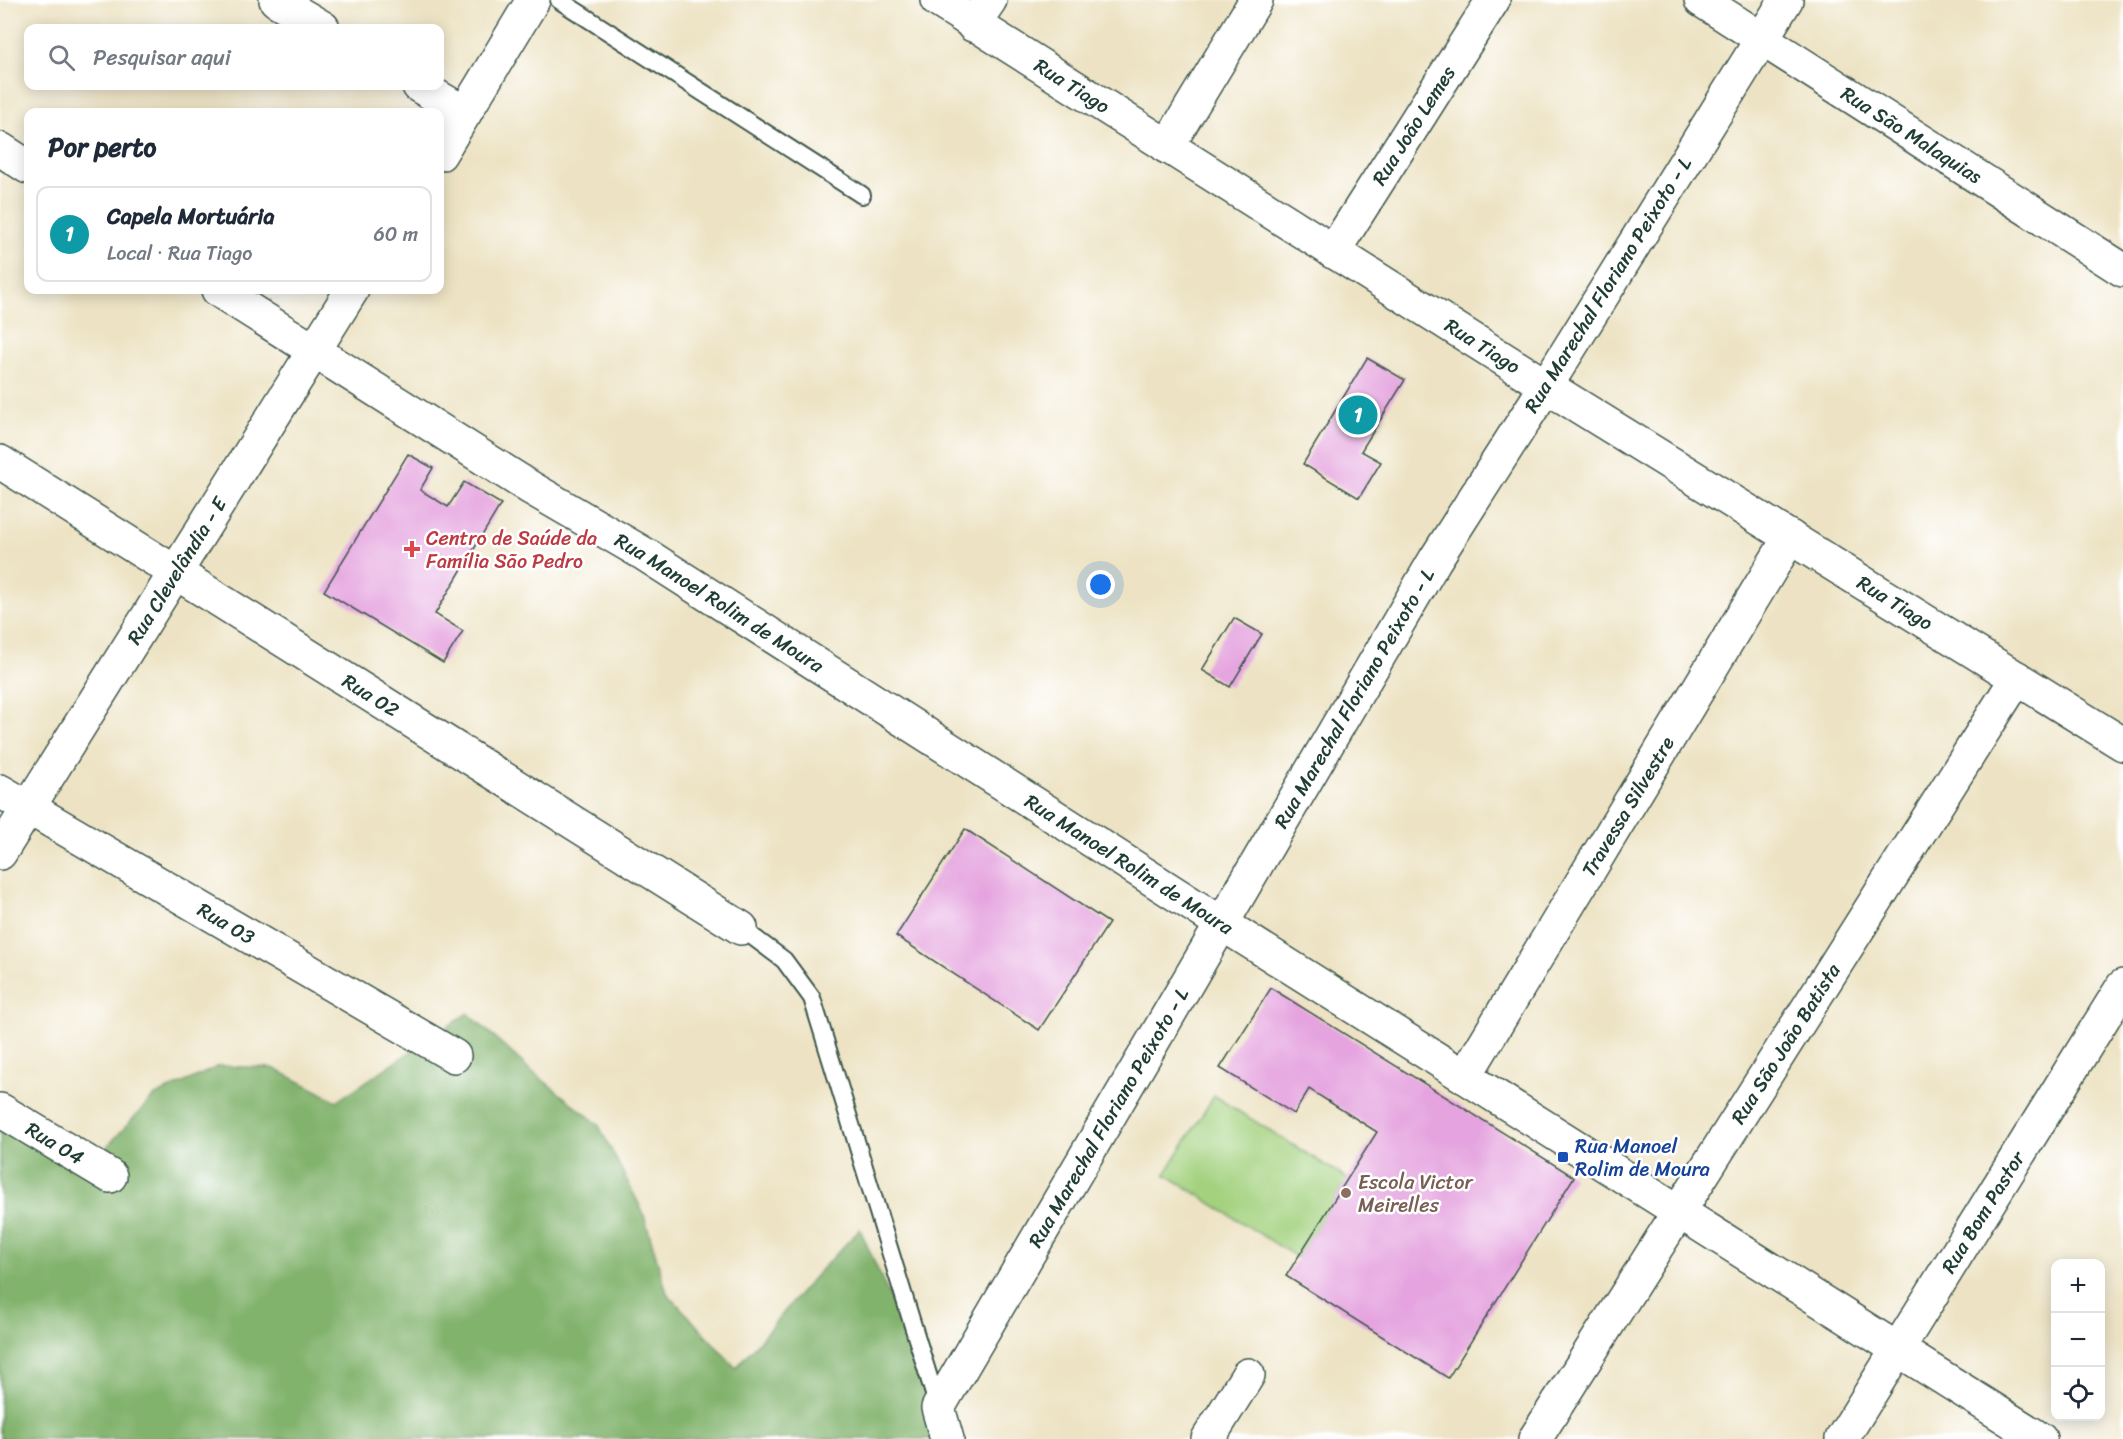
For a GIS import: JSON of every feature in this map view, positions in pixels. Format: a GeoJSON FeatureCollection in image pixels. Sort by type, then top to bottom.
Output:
{"type":"FeatureCollection","features":[{"type":"Feature","properties":{"kind":"street"},"geometry":{"type":"LineString","coordinates":[[276,0],[316,24]]}},
{"type":"Feature","properties":{"kind":"street"},"geometry":{"type":"LineString","coordinates":[[444,147],[533,0]]}},
{"type":"Feature","properties":{"kind":"street","name":"Rua Tiago"},"geometry":{"type":"LineString","coordinates":[[937,0],[981,12],[1167,147],[1546,386],[2123,744]]}},
{"type":"Feature","properties":{"kind":"street"},"geometry":{"type":"LineString","coordinates":[[1167,147],[1256,0]]}},
{"type":"Feature","properties":{"kind":"street","name":"Rua João Lemes"},"geometry":{"type":"LineString","coordinates":[[1333,252],[1493,0]]}},
{"type":"Feature","properties":{"kind":"street","name":"Rua São Malaquias"},"geometry":{"type":"LineString","coordinates":[[1701,0],[2123,270]]}},
{"type":"Feature","properties":{"kind":"street","name":"Rua Marechal Floriano Peixoto - L"},"geometry":{"type":"LineString","coordinates":[[938,1408],[1436,560],[1786,0]]}},
{"type":"Feature","properties":{"kind":"street"},"geometry":{"type":"LineString","coordinates":[[426,90],[465,113]]}},
{"type":"Feature","properties":{"kind":"street"},"geometry":{"type":"LineString","coordinates":[[0,149],[24,164]]}},
{"type":"Feature","properties":{"kind":"street","name":"Rua Manoel Rolim de Moura"},"geometry":{"type":"LineString","coordinates":[[224,294],[531,488],[646,555],[1224,924],[2040,1439]]}},
{"type":"Feature","properties":{"kind":"street","name":"Rua Clevelândia - E"},"geometry":{"type":"LineString","coordinates":[[0,853],[349,294]]}},
{"type":"Feature","properties":{"kind":"street","name":"Rua 02"},"geometry":{"type":"LineString","coordinates":[[0,462],[741,928]]}},
{"type":"Feature","properties":{"kind":"street","name":"Travessa Silvestre"},"geometry":{"type":"LineString","coordinates":[[1465,1076],[1790,537]]}},
{"type":"Feature","properties":{"kind":"street","name":"Rua São João Batista"},"geometry":{"type":"LineString","coordinates":[[1535,1439],[1677,1210],[2017,678]]}},
{"type":"Feature","properties":{"kind":"street","name":"Rua 03"},"geometry":{"type":"LineString","coordinates":[[0,791],[454,1056]]}},
{"type":"Feature","properties":{"kind":"street","name":"Rua Bom Pastor"},"geometry":{"type":"LineString","coordinates":[[1842,1439],[2123,986]]}},
{"type":"Feature","properties":{"kind":"street","name":"Rua 04"},"geometry":{"type":"LineString","coordinates":[[0,1110],[110,1176]]}},
{"type":"Feature","properties":{"kind":"street"},"geometry":{"type":"LineString","coordinates":[[1208,1439],[1248,1375]]}},
{"type":"Feature","properties":{"kind":"street"},"geometry":{"type":"LineString","coordinates":[[938,1408],[947,1439]]}},
{"type":"Feature","properties":{"kind":"lane"},"geometry":{"type":"LineString","coordinates":[[559,0],[862,195]]}},
{"type":"Feature","properties":{"kind":"lane"},"geometry":{"type":"LineString","coordinates":[[741,928],[783,960],[812,998],[938,1408]]}},
{"type":"Feature","properties":{"kind":"green space"},"geometry":{"type":"Polygon","coordinates":[[[468,1013],[529,1069],[598,1124],[643,1212],[667,1293],[736,1368],[815,1276],[860,1229],[938,1408],[947,1439],[0,1439],[0,1110],[91,1164],[153,1097],[219,1066],[273,1068],[337,1101],[468,1013]]]}},
{"type":"Feature","properties":{"kind":"green space"},"geometry":{"type":"Polygon","coordinates":[[[1214,1096],[1348,1179],[1298,1258],[1165,1174],[1214,1096]]]}},
{"type":"Feature","properties":{"kind":"building"},"geometry":{"type":"Polygon","coordinates":[[[1367,358],[1405,380],[1361,451],[1381,462],[1359,498],[1303,464],[1367,358]]]}},
{"type":"Feature","properties":{"kind":"building","name":"Centro de Saúde da Família São Pedro"},"geometry":{"type":"Polygon","coordinates":[[[408,454],[433,468],[420,490],[448,507],[464,482],[501,504],[435,614],[463,631],[443,663],[324,591],[408,454]]]}},
{"type":"Feature","properties":{"kind":"building"},"geometry":{"type":"Polygon","coordinates":[[[1234,618],[1262,634],[1230,687],[1202,670],[1234,618]]]}},
{"type":"Feature","properties":{"kind":"building"},"geometry":{"type":"Polygon","coordinates":[[[965,829],[1109,923],[1039,1030],[896,936],[965,829]]]}},
{"type":"Feature","properties":{"kind":"building"},"geometry":{"type":"Polygon","coordinates":[[[1271,988],[1574,1177],[1448,1378],[1286,1276],[1377,1132],[1309,1089],[1294,1114],[1220,1068],[1271,988]]]}},
{"type":"Feature","properties":{"kind":"place","name":"Capela Mortuária"},"geometry":{"type":"Point","coordinates":[1358,415]}},
{"type":"Feature","properties":{"kind":"place","name":"Centro de Saúde da Família São Pedro"},"geometry":{"type":"Point","coordinates":[412,549]}},
{"type":"Feature","properties":{"kind":"place","name":"Rua Manoel Rolim de Moura"},"geometry":{"type":"Point","coordinates":[1563,1157]}},
{"type":"Feature","properties":{"kind":"place","name":"Escola Victor Meirelles"},"geometry":{"type":"Point","coordinates":[1346,1193]}}]}
